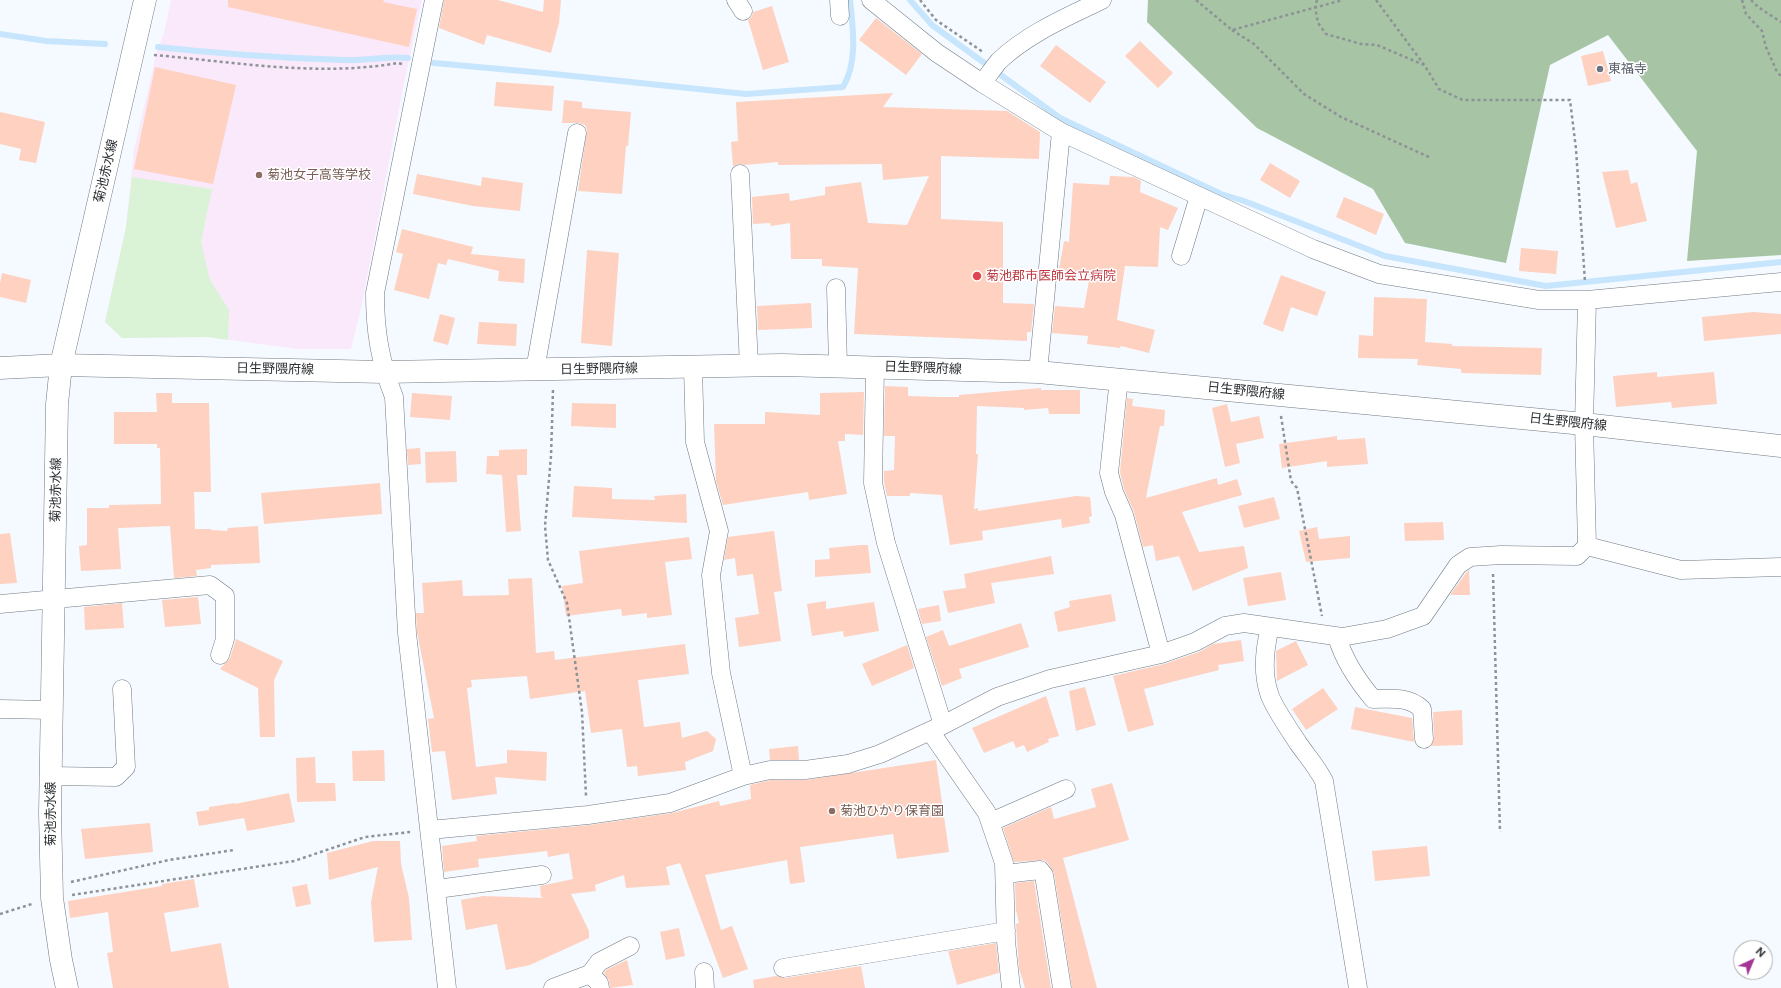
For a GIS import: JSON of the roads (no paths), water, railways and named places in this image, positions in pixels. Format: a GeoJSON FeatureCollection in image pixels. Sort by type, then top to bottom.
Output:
{"type":"FeatureCollection","features":[{"type":"Feature","properties":{"kind":"main road","name":"菊池赤水線"},"geometry":{"type":"LineString","coordinates":[[68,988],[61,960],[52,893],[51,776],[57,404],[61,365],[145,0]]}},
{"type":"Feature","properties":{"kind":"main road","name":"日生野隈府線"},"geometry":{"type":"LineString","coordinates":[[0,368],[61,365],[384,372],[750,366],[875,366],[1038,372],[1119,378],[1584,424],[1781,446]]}},
{"type":"Feature","properties":{"kind":"street"},"geometry":{"type":"LineString","coordinates":[[434,0],[375,293],[375,325],[384,372],[394,397],[407,633],[417,733],[437,889],[447,988]]}},
{"type":"Feature","properties":{"kind":"street"},"geometry":{"type":"LineString","coordinates":[[871,0],[937,53],[982,84],[1061,132],[1313,250],[1379,274],[1539,300],[1587,300],[1781,282]]}},
{"type":"Feature","properties":{"kind":"street"},"geometry":{"type":"LineString","coordinates":[[982,84],[998,62],[1032,36],[1102,0]]}},
{"type":"Feature","properties":{"kind":"street"},"geometry":{"type":"LineString","coordinates":[[1038,372],[1061,132]]}},
{"type":"Feature","properties":{"kind":"street"},"geometry":{"type":"LineString","coordinates":[[544,370],[576,133]]}},
{"type":"Feature","properties":{"kind":"street"},"geometry":{"type":"LineString","coordinates":[[740,174],[750,366]]}},
{"type":"Feature","properties":{"kind":"street"},"geometry":{"type":"LineString","coordinates":[[1181,256],[1199,196]]}},
{"type":"Feature","properties":{"kind":"street"},"geometry":{"type":"LineString","coordinates":[[836,288],[838,366]]}},
{"type":"Feature","properties":{"kind":"street"},"geometry":{"type":"LineString","coordinates":[[430,830],[588,816],[670,803],[743,776],[770,770],[805,770],[848,764],[880,754],[997,698],[1050,678],[1161,654],[1195,642],[1225,626],[1244,622],[1342,637],[1387,629],[1423,616],[1458,565],[1470,557],[1577,556],[1587,546],[1584,424],[1587,300]]}},
{"type":"Feature","properties":{"kind":"street"},"geometry":{"type":"LineString","coordinates":[[875,366],[873,483],[886,543],[936,728],[987,813],[1004,863],[1006,931],[1011,988]]}},
{"type":"Feature","properties":{"kind":"street"},"geometry":{"type":"LineString","coordinates":[[693,368],[695,442],[719,531],[711,575],[721,673],[743,776]]}},
{"type":"Feature","properties":{"kind":"street"},"geometry":{"type":"LineString","coordinates":[[1119,378],[1109,473],[1114,492],[1124,515],[1161,654]]}},
{"type":"Feature","properties":{"kind":"street"},"geometry":{"type":"LineString","coordinates":[[1587,546],[1681,570],[1781,567]]}},
{"type":"Feature","properties":{"kind":"street"},"geometry":{"type":"LineString","coordinates":[[0,604],[210,585],[225,596],[225,639],[220,655]]}},
{"type":"Feature","properties":{"kind":"street"},"geometry":{"type":"LineString","coordinates":[[1270,627],[1266,646],[1266,682],[1269,695],[1324,781],[1358,988]]}},
{"type":"Feature","properties":{"kind":"street"},"geometry":{"type":"LineString","coordinates":[[1328,635],[1341,649],[1359,682],[1373,699],[1402,698],[1416,704],[1422,709],[1424,739]]}},
{"type":"Feature","properties":{"kind":"street"},"geometry":{"type":"LineString","coordinates":[[51,776],[116,777],[126,766],[122,689]]}},
{"type":"Feature","properties":{"kind":"street"},"geometry":{"type":"LineString","coordinates":[[0,710],[52,710]]}},
{"type":"Feature","properties":{"kind":"street"},"geometry":{"type":"LineString","coordinates":[[991,822],[1066,789]]}},
{"type":"Feature","properties":{"kind":"street"},"geometry":{"type":"LineString","coordinates":[[1005,874],[1040,870],[1044,875],[1062,988]]}},
{"type":"Feature","properties":{"kind":"street"},"geometry":{"type":"LineString","coordinates":[[437,889],[542,875]]}},
{"type":"Feature","properties":{"kind":"street"},"geometry":{"type":"LineString","coordinates":[[783,968],[1006,931]]}},
{"type":"Feature","properties":{"kind":"street"},"geometry":{"type":"LineString","coordinates":[[553,988],[595,981],[599,962],[630,946]]}},
{"type":"Feature","properties":{"kind":"waterway"},"geometry":{"type":"LineString","coordinates":[[434,63],[746,94],[843,87],[848,77],[853,56],[853,33],[850,0]]}},
{"type":"Feature","properties":{"kind":"waterway"},"geometry":{"type":"LineString","coordinates":[[910,0],[932,25],[1060,118],[1221,194],[1244,201],[1385,256],[1546,286],[1781,262]]}},
{"type":"Feature","properties":{"kind":"waterway"},"geometry":{"type":"LineString","coordinates":[[0,34],[46,41],[105,44]]}},
{"type":"Feature","properties":{"kind":"waterway"},"geometry":{"type":"LineString","coordinates":[[158,47],[274,57],[352,60],[408,58]]}},
{"type":"Feature","properties":{"kind":"place","name":"東福寺"},"geometry":{"type":"Point","coordinates":[1600,69]}},
{"type":"Feature","properties":{"kind":"place","name":"菊池女子高等学校"},"geometry":{"type":"Point","coordinates":[259,175]}},
{"type":"Feature","properties":{"kind":"place","name":"菊池郡市医師会立病院"},"geometry":{"type":"Point","coordinates":[977,276]}},
{"type":"Feature","properties":{"kind":"place","name":"菊池ひかり保育園"},"geometry":{"type":"Point","coordinates":[832,811]}}]}
